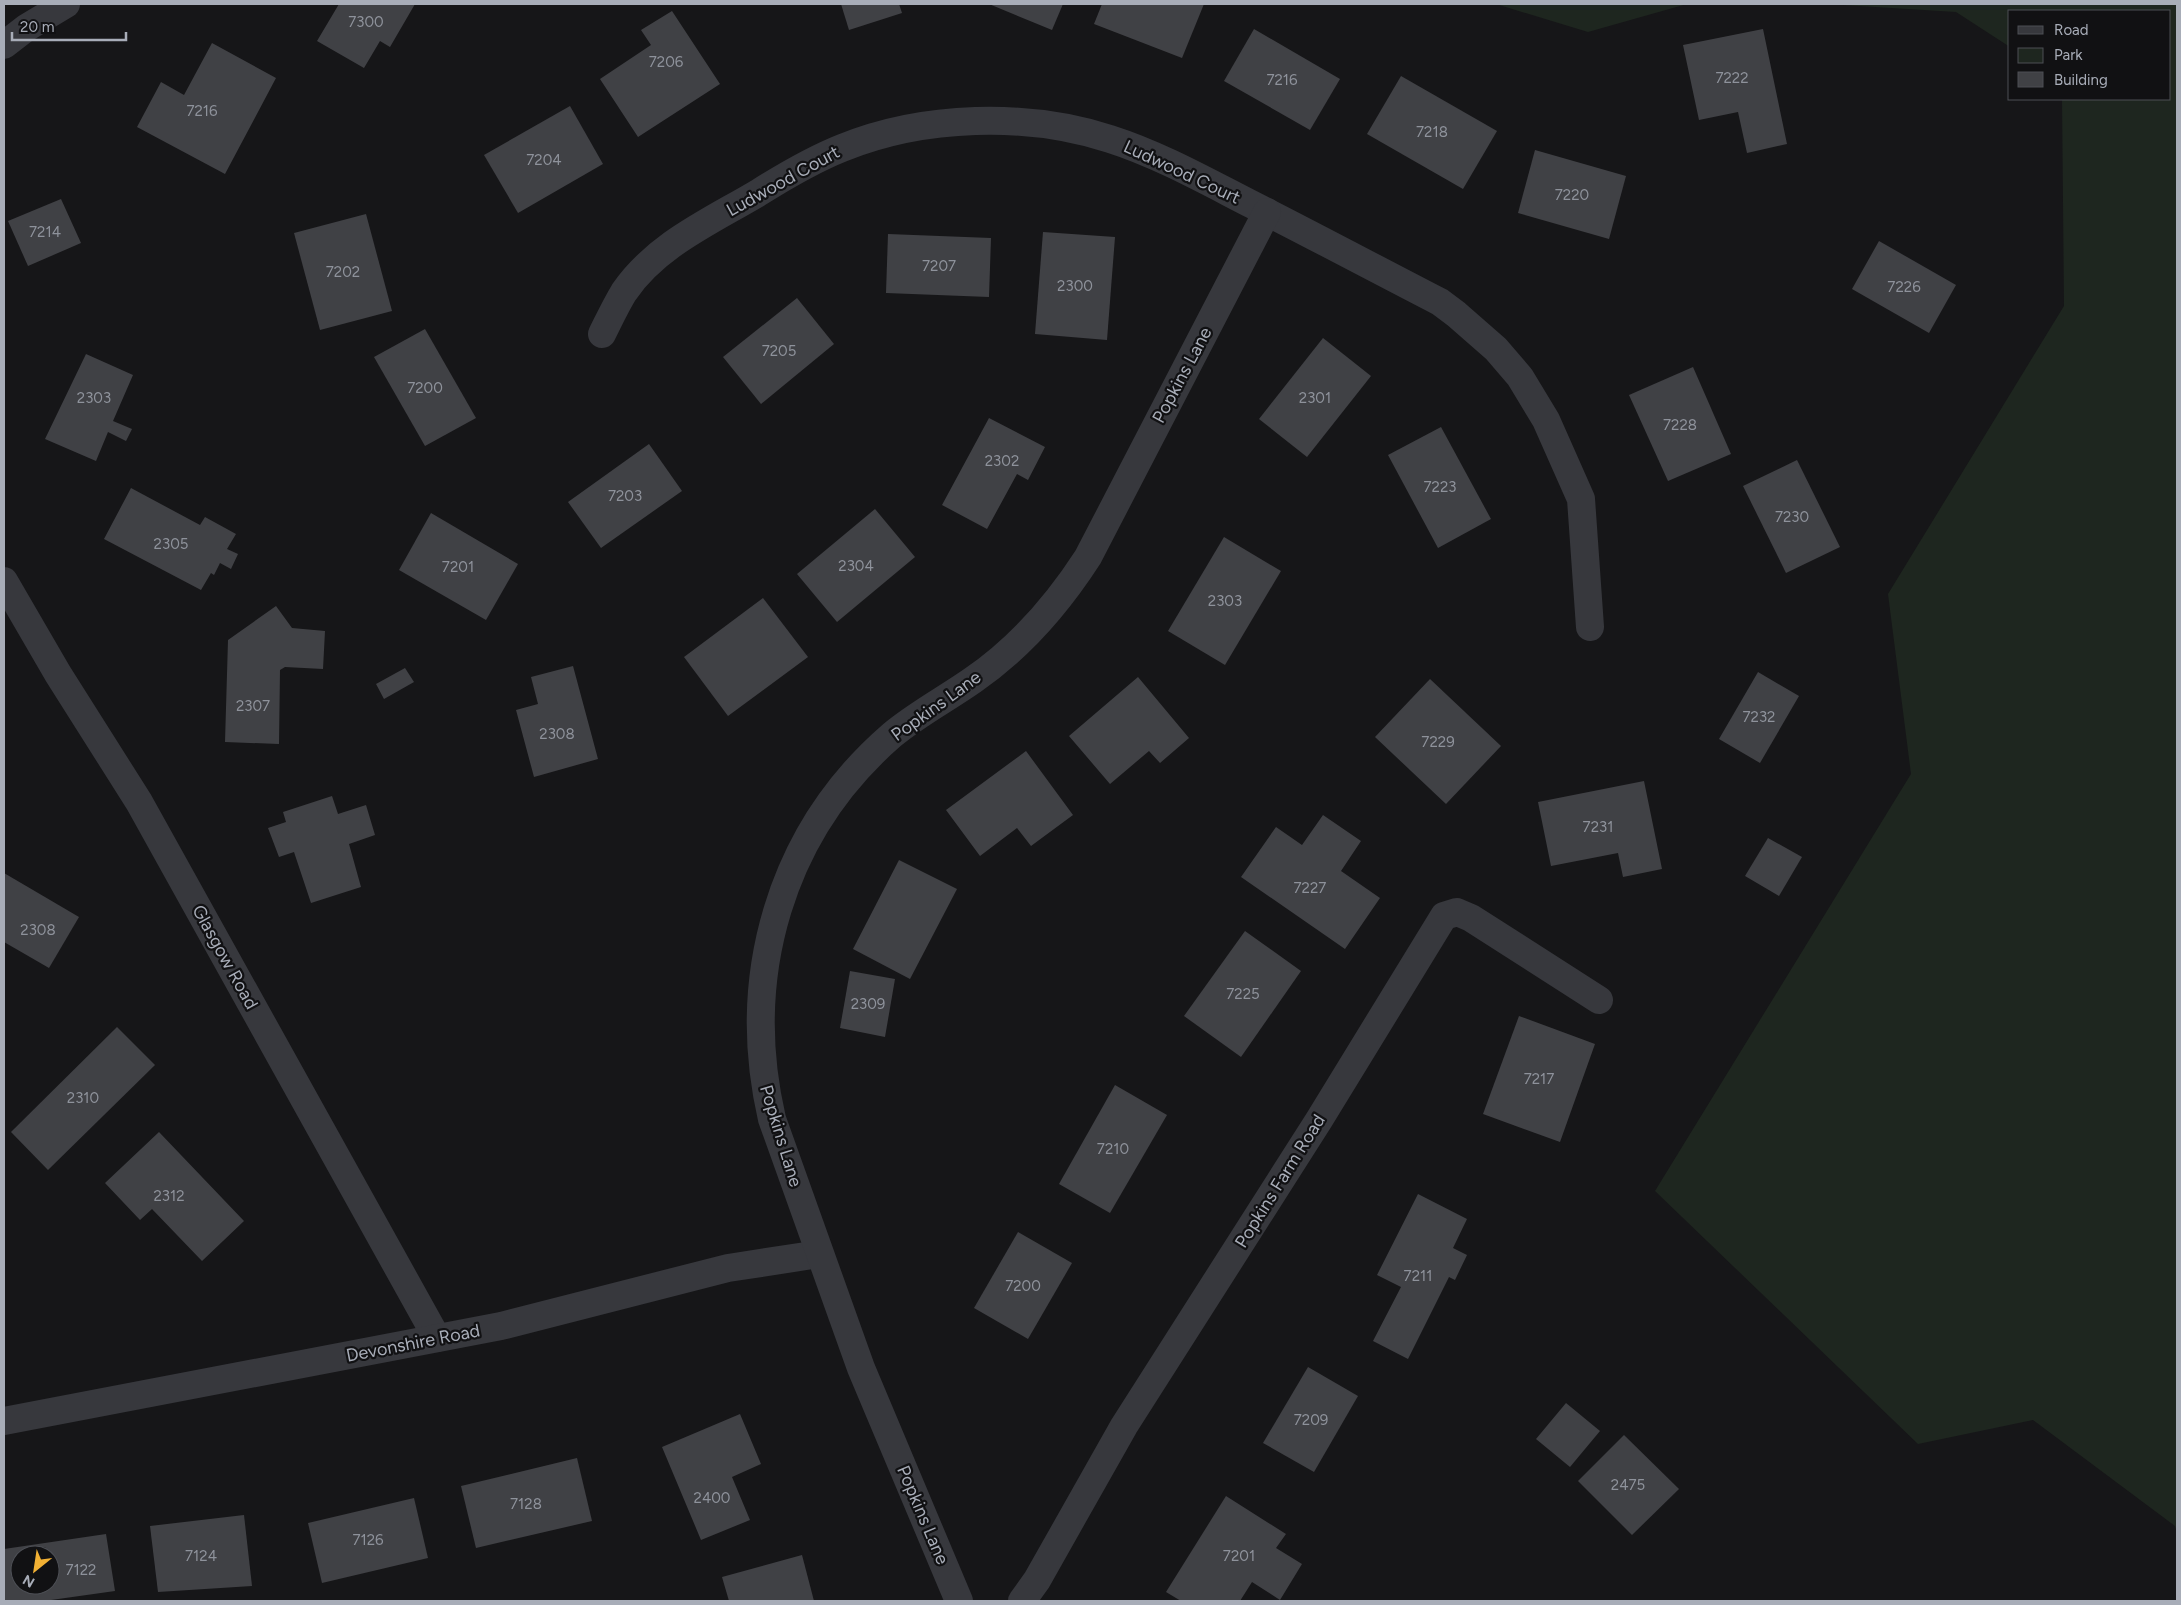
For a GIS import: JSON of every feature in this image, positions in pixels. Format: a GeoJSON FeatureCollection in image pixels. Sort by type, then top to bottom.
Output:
{"type":"FeatureCollection","features":[{"type":"Feature","properties":{"kind":"street"},"geometry":{"type":"LineString","coordinates":[[4,44],[66,4]]}},
{"type":"Feature","properties":{"kind":"street","name":"Ludwood Court"},"geometry":{"type":"LineString","coordinates":[[602,334],[625,292],[653,260],[674,243],[803,166],[844,147],[906,129],[979,120],[1046,124],[1111,139],[1164,159],[1440,302],[1496,349],[1520,377],[1546,420],[1581,498],[1590,627]]}},
{"type":"Feature","properties":{"kind":"street","name":"Popkins Lane"},"geometry":{"type":"LineString","coordinates":[[959,1601],[861,1368],[772,1118],[764,1087],[760,1048],[760,1002],[764,962],[775,916],[789,878],[803,848],[844,785],[884,743],[917,715],[973,680],[1005,656],[1035,628],[1066,591],[1088,557],[1267,212]]}},
{"type":"Feature","properties":{"kind":"street","name":"Glasgow Road"},"geometry":{"type":"LineString","coordinates":[[4,581],[58,674],[139,802],[437,1338]]}},
{"type":"Feature","properties":{"kind":"street","name":"Popkins Farm Road"},"geometry":{"type":"LineString","coordinates":[[1022,1601],[1036,1580],[1124,1426],[1319,1120],[1444,916],[1457,912],[1471,918],[1599,1000]]}},
{"type":"Feature","properties":{"kind":"street","name":"Devonshire Road"},"geometry":{"type":"LineString","coordinates":[[4,1421],[501,1326],[728,1268],[820,1254]]}},
{"type":"Feature","properties":{"kind":"green space"},"geometry":{"type":"Polygon","coordinates":[[[1496,4],[1687,4],[1588,32],[1496,4]]]}},
{"type":"Feature","properties":{"kind":"green space"},"geometry":{"type":"Polygon","coordinates":[[[1827,4],[2177,4],[2177,1533],[2175,1526],[2033,1420],[1918,1444],[1655,1191],[1911,774],[1888,594],[2064,306],[2062,100],[2171,100],[2171,10],[2008,10],[2008,46],[1956,12],[1827,4]]]}},
{"type":"Feature","properties":{"kind":"building"},"geometry":{"type":"Polygon","coordinates":[[[339,4],[415,4],[390,47],[380,41],[364,68],[317,41],[339,4]]]}},
{"type":"Feature","properties":{"kind":"building"},"geometry":{"type":"Polygon","coordinates":[[[841,4],[899,4],[902,13],[849,30],[841,4]]]}},
{"type":"Feature","properties":{"kind":"building"},"geometry":{"type":"Polygon","coordinates":[[[989,4],[1063,4],[1052,30],[989,4]]]}},
{"type":"Feature","properties":{"kind":"building"},"geometry":{"type":"Polygon","coordinates":[[[1102,4],[1204,4],[1182,58],[1094,24],[1102,4]]]}},
{"type":"Feature","properties":{"kind":"building"},"geometry":{"type":"Polygon","coordinates":[[[672,11],[720,84],[638,137],[600,79],[651,45],[641,30],[672,11]]]}},
{"type":"Feature","properties":{"kind":"building"},"geometry":{"type":"Polygon","coordinates":[[[1254,29],[1340,79],[1310,130],[1224,81],[1254,29]]]}},
{"type":"Feature","properties":{"kind":"building"},"geometry":{"type":"Polygon","coordinates":[[[1763,29],[1787,144],[1747,153],[1738,112],[1699,120],[1683,45],[1763,29]]]}},
{"type":"Feature","properties":{"kind":"building"},"geometry":{"type":"Polygon","coordinates":[[[212,43],[276,78],[225,174],[137,127],[161,82],[184,95],[212,43]]]}},
{"type":"Feature","properties":{"kind":"building"},"geometry":{"type":"Polygon","coordinates":[[[1401,76],[1497,131],[1463,189],[1367,134],[1401,76]]]}},
{"type":"Feature","properties":{"kind":"building"},"geometry":{"type":"Polygon","coordinates":[[[570,106],[603,164],[518,213],[484,155],[570,106]]]}},
{"type":"Feature","properties":{"kind":"building"},"geometry":{"type":"Polygon","coordinates":[[[1535,150],[1626,176],[1609,239],[1518,213],[1535,150]]]}},
{"type":"Feature","properties":{"kind":"building"},"geometry":{"type":"Polygon","coordinates":[[[61,199],[81,243],[28,266],[8,221],[61,199]]]}},
{"type":"Feature","properties":{"kind":"building"},"geometry":{"type":"Polygon","coordinates":[[[366,214],[392,311],[320,330],[294,233],[366,214]]]}},
{"type":"Feature","properties":{"kind":"building"},"geometry":{"type":"Polygon","coordinates":[[[1043,232],[1115,237],[1107,340],[1035,334],[1043,232]]]}},
{"type":"Feature","properties":{"kind":"building"},"geometry":{"type":"Polygon","coordinates":[[[888,234],[991,238],[989,297],[886,293],[888,234]]]}},
{"type":"Feature","properties":{"kind":"building"},"geometry":{"type":"Polygon","coordinates":[[[1879,241],[1956,285],[1929,333],[1852,289],[1879,241]]]}},
{"type":"Feature","properties":{"kind":"building"},"geometry":{"type":"Polygon","coordinates":[[[797,298],[834,344],[761,404],[723,357],[797,298]]]}},
{"type":"Feature","properties":{"kind":"building"},"geometry":{"type":"Polygon","coordinates":[[[425,329],[476,418],[425,446],[374,357],[425,329]]]}},
{"type":"Feature","properties":{"kind":"building"},"geometry":{"type":"Polygon","coordinates":[[[1323,338],[1371,376],[1307,457],[1259,419],[1323,338]]]}},
{"type":"Feature","properties":{"kind":"building"},"geometry":{"type":"Polygon","coordinates":[[[86,354],[133,375],[113,421],[132,429],[126,441],[108,432],[96,461],[45,439],[86,354]]]}},
{"type":"Feature","properties":{"kind":"building"},"geometry":{"type":"Polygon","coordinates":[[[1693,367],[1731,454],[1668,481],[1629,395],[1693,367]]]}},
{"type":"Feature","properties":{"kind":"building"},"geometry":{"type":"Polygon","coordinates":[[[989,418],[1045,447],[1028,480],[1017,474],[987,529],[942,505],[989,418]]]}},
{"type":"Feature","properties":{"kind":"building"},"geometry":{"type":"Polygon","coordinates":[[[1441,427],[1491,519],[1438,548],[1388,455],[1441,427]]]}},
{"type":"Feature","properties":{"kind":"building"},"geometry":{"type":"Polygon","coordinates":[[[649,444],[682,491],[601,548],[568,502],[649,444]]]}},
{"type":"Feature","properties":{"kind":"building"},"geometry":{"type":"Polygon","coordinates":[[[1797,460],[1840,547],[1786,573],[1743,486],[1797,460]]]}},
{"type":"Feature","properties":{"kind":"building"},"geometry":{"type":"Polygon","coordinates":[[[131,488],[200,525],[205,517],[236,534],[227,549],[238,554],[231,569],[220,563],[214,575],[211,573],[201,590],[104,539],[131,488]]]}},
{"type":"Feature","properties":{"kind":"building"},"geometry":{"type":"Polygon","coordinates":[[[875,509],[915,557],[837,622],[797,574],[875,509]]]}},
{"type":"Feature","properties":{"kind":"building"},"geometry":{"type":"Polygon","coordinates":[[[431,513],[518,564],[486,620],[399,570],[431,513]]]}},
{"type":"Feature","properties":{"kind":"building"},"geometry":{"type":"Polygon","coordinates":[[[1224,537],[1281,571],[1225,665],[1168,631],[1224,537]]]}},
{"type":"Feature","properties":{"kind":"building"},"geometry":{"type":"Polygon","coordinates":[[[763,598],[808,657],[728,716],[684,657],[763,598]]]}},
{"type":"Feature","properties":{"kind":"building"},"geometry":{"type":"Polygon","coordinates":[[[276,606],[292,628],[325,631],[323,669],[285,667],[280,670],[279,744],[225,742],[228,640],[276,606]]]}},
{"type":"Feature","properties":{"kind":"building"},"geometry":{"type":"Polygon","coordinates":[[[573,666],[598,759],[534,777],[516,710],[538,704],[531,677],[573,666]]]}},
{"type":"Feature","properties":{"kind":"building"},"geometry":{"type":"Polygon","coordinates":[[[405,668],[414,682],[384,699],[376,684],[405,668]]]}},
{"type":"Feature","properties":{"kind":"building"},"geometry":{"type":"Polygon","coordinates":[[[1758,672],[1799,696],[1760,763],[1719,739],[1758,672]]]}},
{"type":"Feature","properties":{"kind":"building"},"geometry":{"type":"Polygon","coordinates":[[[1138,677],[1189,738],[1160,763],[1149,751],[1110,784],[1069,736],[1138,677]]]}},
{"type":"Feature","properties":{"kind":"building"},"geometry":{"type":"Polygon","coordinates":[[[1430,679],[1501,746],[1446,804],[1375,737],[1430,679]]]}},
{"type":"Feature","properties":{"kind":"building"},"geometry":{"type":"Polygon","coordinates":[[[1026,751],[1073,815],[1031,846],[1017,828],[980,856],[946,810],[1026,751]]]}},
{"type":"Feature","properties":{"kind":"building"},"geometry":{"type":"Polygon","coordinates":[[[1644,781],[1662,869],[1623,877],[1618,853],[1551,866],[1538,802],[1644,781]]]}},
{"type":"Feature","properties":{"kind":"building"},"geometry":{"type":"Polygon","coordinates":[[[332,796],[338,814],[366,805],[375,835],[349,844],[361,887],[311,903],[294,852],[279,857],[268,828],[286,822],[283,812],[332,796]]]}},
{"type":"Feature","properties":{"kind":"building"},"geometry":{"type":"Polygon","coordinates":[[[1323,815],[1361,841],[1341,871],[1380,898],[1345,949],[1241,877],[1276,827],[1302,845],[1323,815]]]}},
{"type":"Feature","properties":{"kind":"building"},"geometry":{"type":"Polygon","coordinates":[[[1768,838],[1802,857],[1779,896],[1745,876],[1768,838]]]}},
{"type":"Feature","properties":{"kind":"building"},"geometry":{"type":"Polygon","coordinates":[[[899,860],[957,889],[910,979],[853,949],[899,860]]]}},
{"type":"Feature","properties":{"kind":"building"},"geometry":{"type":"Polygon","coordinates":[[[4,873],[79,917],[49,968],[4,942],[4,873]]]}},
{"type":"Feature","properties":{"kind":"building"},"geometry":{"type":"Polygon","coordinates":[[[1245,931],[1301,971],[1241,1057],[1184,1016],[1245,931]]]}},
{"type":"Feature","properties":{"kind":"building"},"geometry":{"type":"Polygon","coordinates":[[[850,971],[895,979],[885,1037],[840,1028],[850,971]]]}},
{"type":"Feature","properties":{"kind":"building"},"geometry":{"type":"Polygon","coordinates":[[[1519,1016],[1595,1044],[1560,1142],[1483,1114],[1519,1016]]]}},
{"type":"Feature","properties":{"kind":"building"},"geometry":{"type":"Polygon","coordinates":[[[117,1027],[155,1065],[48,1170],[11,1132],[117,1027]]]}},
{"type":"Feature","properties":{"kind":"building"},"geometry":{"type":"Polygon","coordinates":[[[1115,1085],[1167,1115],[1110,1213],[1059,1184],[1115,1085]]]}},
{"type":"Feature","properties":{"kind":"building"},"geometry":{"type":"Polygon","coordinates":[[[159,1132],[244,1221],[202,1261],[152,1209],[140,1220],[105,1183],[159,1132]]]}},
{"type":"Feature","properties":{"kind":"building"},"geometry":{"type":"Polygon","coordinates":[[[1418,1194],[1467,1219],[1453,1248],[1467,1255],[1455,1280],[1449,1277],[1408,1359],[1373,1341],[1401,1287],[1377,1275],[1418,1194]]]}},
{"type":"Feature","properties":{"kind":"building"},"geometry":{"type":"Polygon","coordinates":[[[1018,1232],[1072,1263],[1028,1339],[974,1308],[1018,1232]]]}},
{"type":"Feature","properties":{"kind":"building"},"geometry":{"type":"Polygon","coordinates":[[[1308,1367],[1358,1396],[1314,1472],[1263,1443],[1308,1367]]]}},
{"type":"Feature","properties":{"kind":"building"},"geometry":{"type":"Polygon","coordinates":[[[1566,1403],[1600,1431],[1570,1467],[1536,1439],[1566,1403]]]}},
{"type":"Feature","properties":{"kind":"building"},"geometry":{"type":"Polygon","coordinates":[[[740,1414],[761,1464],[732,1477],[750,1520],[701,1540],[662,1447],[740,1414]]]}},
{"type":"Feature","properties":{"kind":"building"},"geometry":{"type":"Polygon","coordinates":[[[1624,1435],[1679,1489],[1632,1535],[1578,1481],[1624,1435]]]}},
{"type":"Feature","properties":{"kind":"building"},"geometry":{"type":"Polygon","coordinates":[[[577,1458],[592,1521],[476,1548],[461,1486],[577,1458]]]}},
{"type":"Feature","properties":{"kind":"building"},"geometry":{"type":"Polygon","coordinates":[[[1226,1496],[1286,1534],[1276,1548],[1302,1564],[1280,1600],[1252,1582],[1240,1601],[1181,1601],[1166,1592],[1226,1496]]]}},
{"type":"Feature","properties":{"kind":"building"},"geometry":{"type":"Polygon","coordinates":[[[414,1498],[428,1558],[322,1583],[308,1523],[414,1498]]]}},
{"type":"Feature","properties":{"kind":"building"},"geometry":{"type":"Polygon","coordinates":[[[244,1515],[252,1586],[158,1592],[150,1526],[244,1515]]]}},
{"type":"Feature","properties":{"kind":"building"},"geometry":{"type":"Polygon","coordinates":[[[106,1534],[115,1591],[44,1601],[4,1601],[4,1549],[10,1548],[10,1595],[60,1595],[60,1545],[31,1545],[106,1534]]]}},
{"type":"Feature","properties":{"kind":"building"},"geometry":{"type":"Polygon","coordinates":[[[802,1555],[814,1601],[729,1601],[722,1577],[802,1555]]]}}]}
